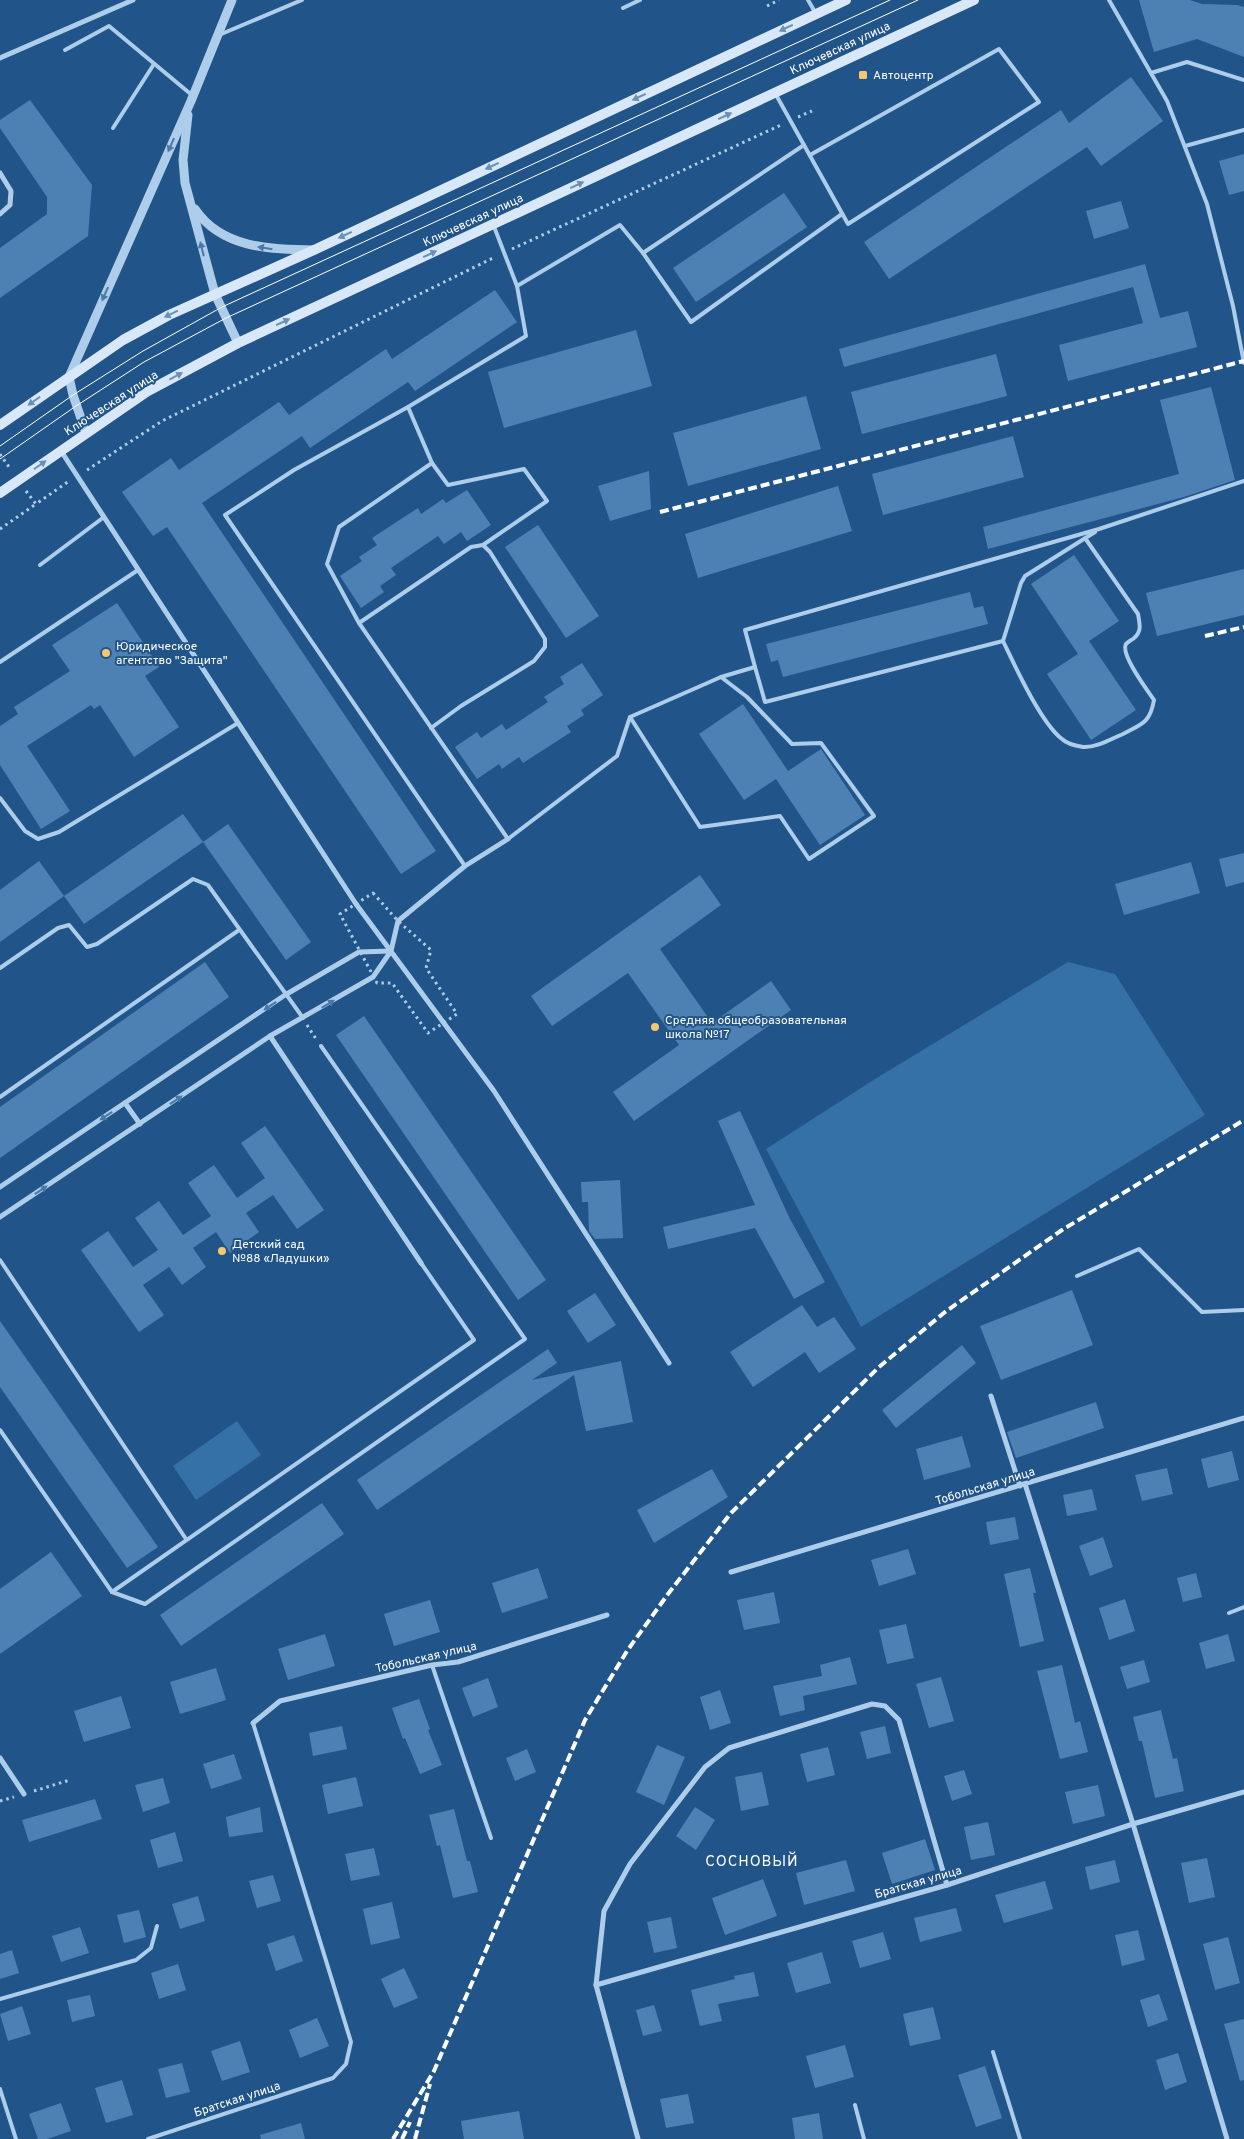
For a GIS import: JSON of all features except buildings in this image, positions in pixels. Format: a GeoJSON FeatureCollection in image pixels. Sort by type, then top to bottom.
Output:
{"type":"FeatureCollection","features":[{"type":"Feature","properties":{"kind":"main road"},"geometry":{"type":"LineString","coordinates":[[0,425],[68,377],[131,336],[169,315],[314,250],[846,0]]}},
{"type":"Feature","properties":{"kind":"main road","name":"Ключевская улица"},"geometry":{"type":"LineString","coordinates":[[0,493],[148,391],[238,343],[974,0]]}},
{"type":"Feature","properties":{"kind":"street"},"geometry":{"type":"LineString","coordinates":[[0,58],[133,0]]}},
{"type":"Feature","properties":{"kind":"street"},"geometry":{"type":"LineString","coordinates":[[86,433],[68,377],[192,98],[230,2]]}},
{"type":"Feature","properties":{"kind":"street"},"geometry":{"type":"LineString","coordinates":[[192,98],[185,134],[183,160],[185,183],[216,294],[238,343]]}},
{"type":"Feature","properties":{"kind":"street"},"geometry":{"type":"LineString","coordinates":[[0,173],[11,191],[10,205],[0,214]]}},
{"type":"Feature","properties":{"kind":"street"},"geometry":{"type":"LineString","coordinates":[[191,203],[202,220],[247,246],[276,250],[314,250]]}},
{"type":"Feature","properties":{"kind":"street"},"geometry":{"type":"LineString","coordinates":[[60,451],[356,904],[494,1091],[670,1363]]}},
{"type":"Feature","properties":{"kind":"street"},"geometry":{"type":"LineString","coordinates":[[0,1217],[270,1036],[374,977],[391,951],[398,921],[465,866],[508,839]]}},
{"type":"Feature","properties":{"kind":"street"},"geometry":{"type":"LineString","coordinates":[[0,1187],[285,995],[359,952],[391,951]]}},
{"type":"Feature","properties":{"kind":"street"},"geometry":{"type":"LineString","coordinates":[[270,1036],[421,1263]]}},
{"type":"Feature","properties":{"kind":"street"},"geometry":{"type":"LineString","coordinates":[[126,1103],[140,1124]]}},
{"type":"Feature","properties":{"kind":"street"},"geometry":{"type":"LineString","coordinates":[[991,1396],[1133,1824],[1227,2139]]}},
{"type":"Feature","properties":{"kind":"street","name":"Тобольская улица"},"geometry":{"type":"LineString","coordinates":[[731,1572],[1244,1418]]}},
{"type":"Feature","properties":{"kind":"street","name":"Тобольская улица"},"geometry":{"type":"LineString","coordinates":[[253,1723],[280,1701],[432,1665],[458,1662],[607,1615]]}},
{"type":"Feature","properties":{"kind":"street"},"geometry":{"type":"LineString","coordinates":[[638,2139],[596,1985],[604,1910],[630,1864],[705,1767],[729,1748],[872,1704],[885,1706],[899,1720],[947,1885]]}},
{"type":"Feature","properties":{"kind":"street"},"geometry":{"type":"LineString","coordinates":[[0,1758],[24,1794]]}},
{"type":"Feature","properties":{"kind":"street","name":"Братская улица"},"geometry":{"type":"LineString","coordinates":[[596,1985],[947,1885],[1133,1824],[1244,1792]]}},
{"type":"Feature","properties":{"kind":"lane"},"geometry":{"type":"LineString","coordinates":[[217,36],[302,0]]}},
{"type":"Feature","properties":{"kind":"lane"},"geometry":{"type":"LineString","coordinates":[[622,8],[640,0]]}},
{"type":"Feature","properties":{"kind":"lane"},"geometry":{"type":"LineString","coordinates":[[808,0],[816,14]]}},
{"type":"Feature","properties":{"kind":"lane"},"geometry":{"type":"LineString","coordinates":[[1110,0],[1167,100],[1207,204],[1233,306],[1244,362]]}},
{"type":"Feature","properties":{"kind":"lane"},"geometry":{"type":"LineString","coordinates":[[66,50],[109,26],[192,98]]}},
{"type":"Feature","properties":{"kind":"lane"},"geometry":{"type":"LineString","coordinates":[[775,93],[848,224],[1038,102],[999,49],[810,155]]}},
{"type":"Feature","properties":{"kind":"lane"},"geometry":{"type":"LineString","coordinates":[[1151,73],[1187,62],[1244,80]]}},
{"type":"Feature","properties":{"kind":"lane"},"geometry":{"type":"LineString","coordinates":[[113,128],[154,64]]}},
{"type":"Feature","properties":{"kind":"lane"},"geometry":{"type":"LineString","coordinates":[[1185,146],[1244,130]]}},
{"type":"Feature","properties":{"kind":"lane"},"geometry":{"type":"LineString","coordinates":[[643,253],[804,145]]}},
{"type":"Feature","properties":{"kind":"lane"},"geometry":{"type":"LineString","coordinates":[[518,286],[620,224],[692,322],[842,214]]}},
{"type":"Feature","properties":{"kind":"lane"},"geometry":{"type":"LineString","coordinates":[[465,866],[225,514],[294,470],[408,407],[526,336],[518,286],[494,224]]}},
{"type":"Feature","properties":{"kind":"lane"},"geometry":{"type":"LineString","coordinates":[[359,623],[471,547],[483,545],[547,501],[524,469],[448,485],[432,463],[408,407]]}},
{"type":"Feature","properties":{"kind":"lane"},"geometry":{"type":"LineString","coordinates":[[432,463],[339,526],[327,564],[359,623],[508,839],[617,756],[630,717],[721,677],[755,667]]}},
{"type":"Feature","properties":{"kind":"lane"},"geometry":{"type":"LineString","coordinates":[[1003,641],[765,702],[745,630],[1099,529],[1244,481]]}},
{"type":"Feature","properties":{"kind":"lane"},"geometry":{"type":"LineString","coordinates":[[40,565],[104,517]]}},
{"type":"Feature","properties":{"kind":"lane"},"geometry":{"type":"LineString","coordinates":[[1085,538],[1138,614],[1141,629],[1138,636],[1126,644],[1124,651],[1154,700],[1152,713],[1146,721],[1106,742],[1084,747],[1064,741],[1052,730],[1018,672],[1003,641],[1025,576],[1099,529]]}},
{"type":"Feature","properties":{"kind":"lane"},"geometry":{"type":"LineString","coordinates":[[431,728],[461,706],[534,661],[545,647],[545,639],[490,552],[483,545]]}},
{"type":"Feature","properties":{"kind":"lane"},"geometry":{"type":"LineString","coordinates":[[0,662],[138,570]]}},
{"type":"Feature","properties":{"kind":"lane"},"geometry":{"type":"LineString","coordinates":[[630,717],[700,827],[780,816],[809,859],[874,816],[821,743],[792,744],[747,697],[721,677]]}},
{"type":"Feature","properties":{"kind":"lane"},"geometry":{"type":"LineString","coordinates":[[0,798],[25,831],[38,839],[59,832],[238,723]]}},
{"type":"Feature","properties":{"kind":"lane"},"geometry":{"type":"LineString","coordinates":[[0,968],[58,928],[69,925],[87,946],[97,944],[193,879],[208,886],[303,1019]]}},
{"type":"Feature","properties":{"kind":"lane"},"geometry":{"type":"LineString","coordinates":[[0,1097],[239,930]]}},
{"type":"Feature","properties":{"kind":"lane"},"geometry":{"type":"LineString","coordinates":[[0,1430],[112,1592],[144,1604],[524,1339],[321,1046]]}},
{"type":"Feature","properties":{"kind":"lane"},"geometry":{"type":"LineString","coordinates":[[1077,1276],[1139,1249],[1202,1312],[1244,1310]]}},
{"type":"Feature","properties":{"kind":"lane"},"geometry":{"type":"LineString","coordinates":[[0,1260],[186,1539]]}},
{"type":"Feature","properties":{"kind":"lane"},"geometry":{"type":"LineString","coordinates":[[112,1592],[474,1340],[421,1263]]}},
{"type":"Feature","properties":{"kind":"lane"},"geometry":{"type":"LineString","coordinates":[[1229,1613],[1244,1607]]}},
{"type":"Feature","properties":{"kind":"lane"},"geometry":{"type":"LineString","coordinates":[[432,1665],[491,1838]]}},
{"type":"Feature","properties":{"kind":"lane","name":"Братская улица"},"geometry":{"type":"LineString","coordinates":[[148,2139],[333,2078],[346,2064],[351,2042],[253,1723]]}},
{"type":"Feature","properties":{"kind":"lane"},"geometry":{"type":"LineString","coordinates":[[0,2000],[136,1960],[151,1948],[158,1926]]}},
{"type":"Feature","properties":{"kind":"lane"},"geometry":{"type":"LineString","coordinates":[[992,2052],[1020,2139]]}},
{"type":"Feature","properties":{"kind":"lane"},"geometry":{"type":"LineString","coordinates":[[0,2089],[16,2139]]}},
{"type":"Feature","properties":{"kind":"lane"},"geometry":{"type":"LineString","coordinates":[[855,2104],[864,2139]]}},
{"type":"Feature","properties":{"kind":"path"},"geometry":{"type":"LineString","coordinates":[[767,6],[779,0]]}},
{"type":"Feature","properties":{"kind":"path"},"geometry":{"type":"LineString","coordinates":[[0,530],[77,476],[162,421],[505,253],[812,111]]}},
{"type":"Feature","properties":{"kind":"path"},"geometry":{"type":"LineString","coordinates":[[0,454],[36,504]]}},
{"type":"Feature","properties":{"kind":"path"},"geometry":{"type":"LineString","coordinates":[[303,1019],[321,1046]]}},
{"type":"Feature","properties":{"kind":"path"},"geometry":{"type":"LineString","coordinates":[[24,1794],[70,1780]]}},
{"type":"Feature","properties":{"kind":"shaded area"},"geometry":{"type":"Polygon","coordinates":[[[1068,962],[1115,974],[1205,1115],[861,1327],[766,1149],[875,1079],[1068,962]]]}},
{"type":"Feature","properties":{"kind":"shaded area"},"geometry":{"type":"Polygon","coordinates":[[[237,1421],[261,1455],[196,1500],[173,1466],[237,1421]]]}},
{"type":"Feature","properties":{"kind":"tram line"},"geometry":{"type":"LineString","coordinates":[[0,446],[73,395],[143,351],[222,307],[890,0]]}},
{"type":"Feature","properties":{"kind":"tram line"},"geometry":{"type":"LineString","coordinates":[[0,459],[144,362],[226,318],[918,0]]}},
{"type":"Feature","properties":{"kind":"railway"},"geometry":{"type":"LineString","coordinates":[[660,512],[1244,361]]}},
{"type":"Feature","properties":{"kind":"railway"},"geometry":{"type":"LineString","coordinates":[[1205,636],[1244,627]]}},
{"type":"Feature","properties":{"kind":"railway"},"geometry":{"type":"LineString","coordinates":[[393,2139],[434,2071],[585,1720],[627,1651],[668,1594],[731,1513],[879,1367],[945,1312],[1062,1230],[1244,1120]]}},
{"type":"Feature","properties":{"kind":"railway"},"geometry":{"type":"LineString","coordinates":[[415,2139],[430,2084]]}},
{"type":"Feature","properties":{"kind":"railway"},"geometry":{"type":"LineString","coordinates":[[402,2139],[410,2122]]}},
{"type":"Feature","properties":{"kind":"place","name":"Автоцентр"},"geometry":{"type":"Point","coordinates":[863,75]}},
{"type":"Feature","properties":{"kind":"place","name":"Юридическое агентство \"Защита\""},"geometry":{"type":"Point","coordinates":[106,653]}},
{"type":"Feature","properties":{"kind":"place","name":"Средняя общеобразовательная школа №17"},"geometry":{"type":"Point","coordinates":[655,1027]}},
{"type":"Feature","properties":{"kind":"place","name":"Детский сад №88 «Ладушки»"},"geometry":{"type":"Point","coordinates":[222,1251]}},
{"type":"Feature","properties":{"kind":"district","name":"СОСНОВЫЙ"},"geometry":{"type":"Point","coordinates":[752,1861]}}]}
